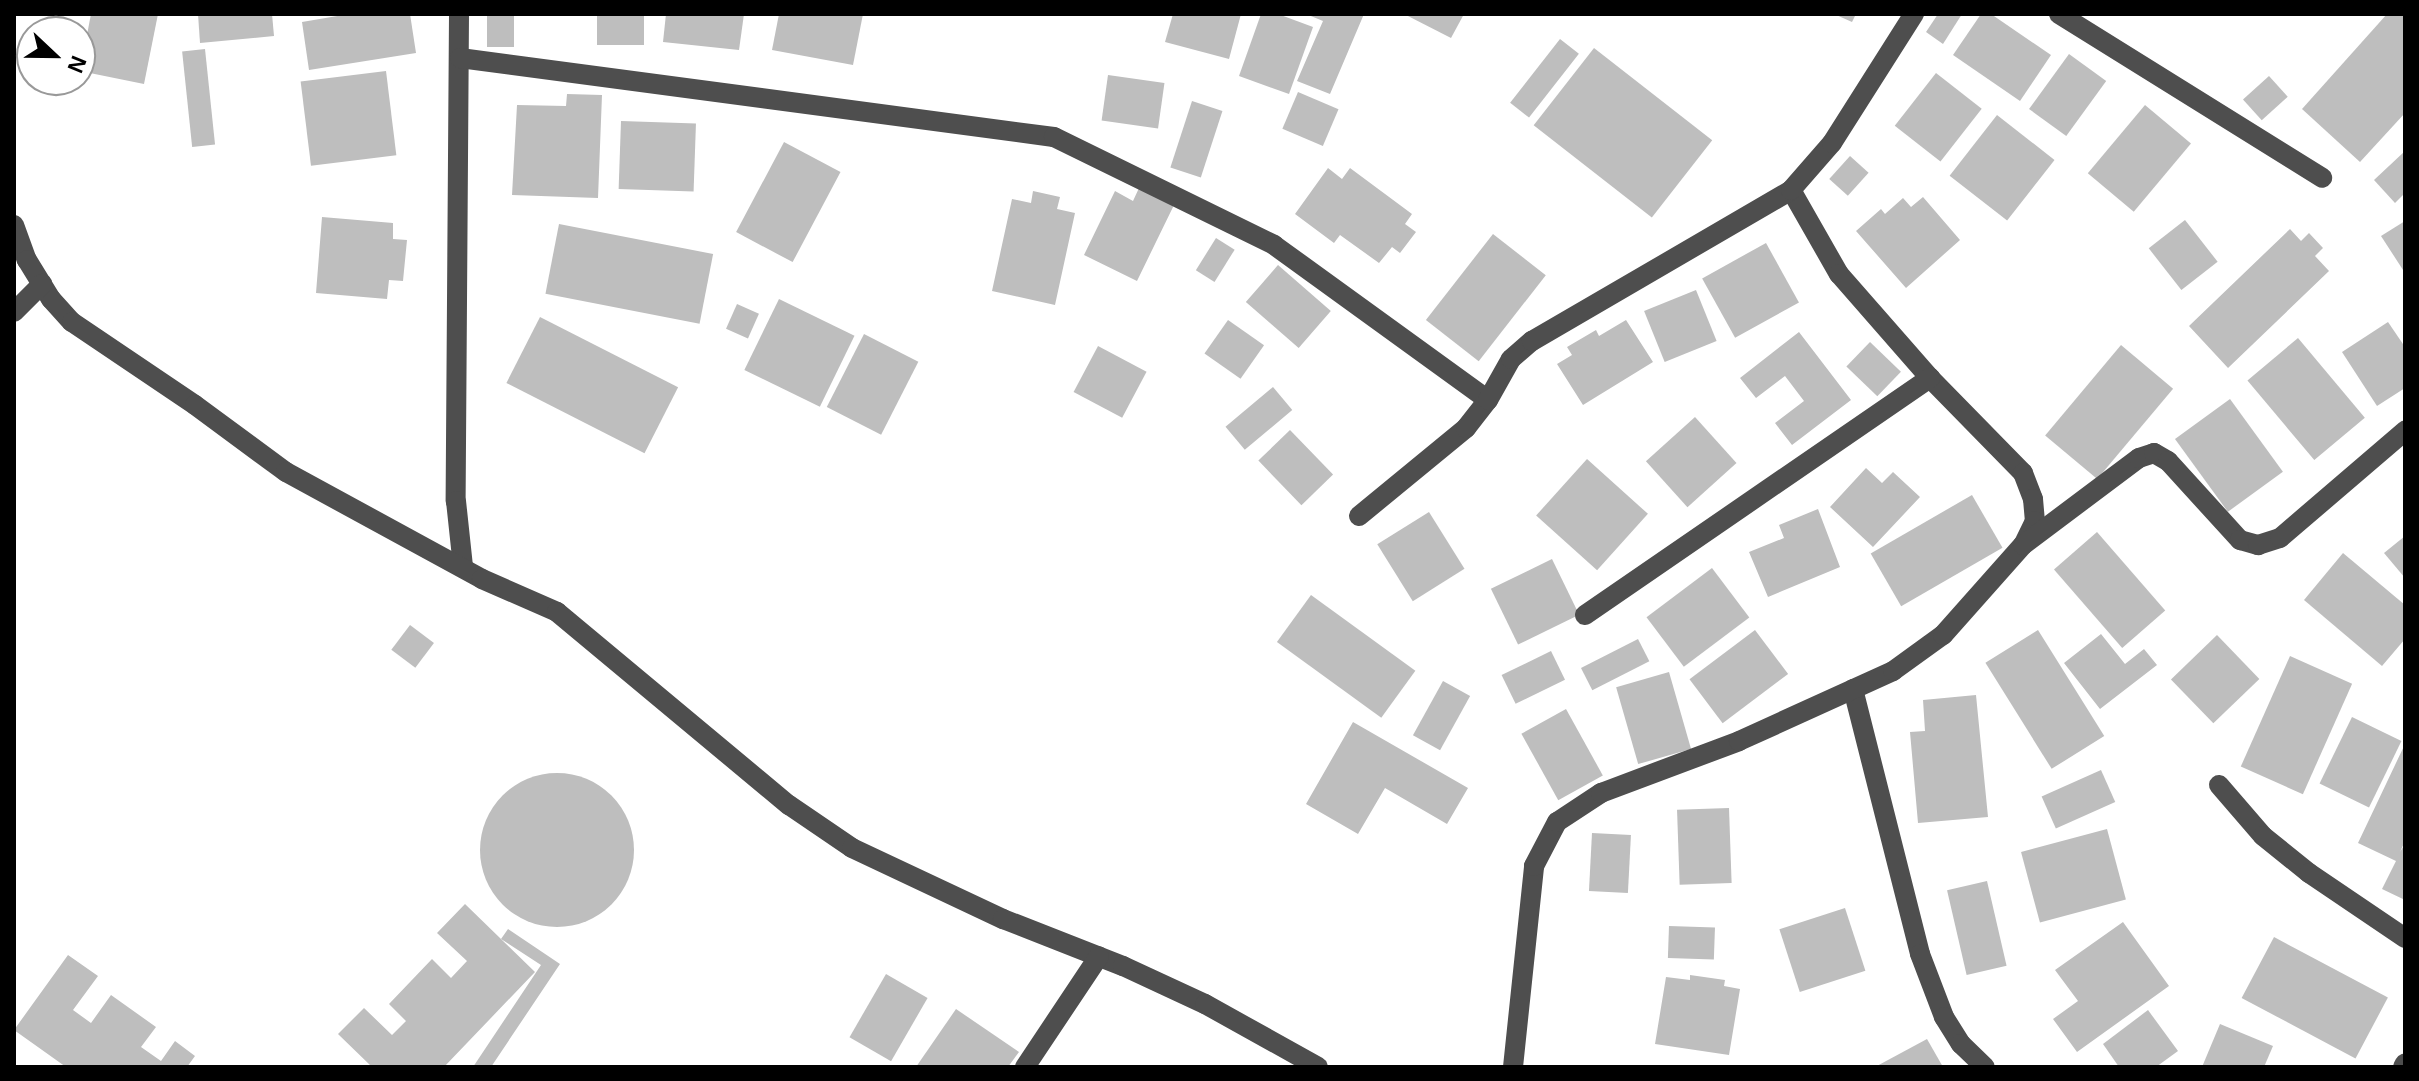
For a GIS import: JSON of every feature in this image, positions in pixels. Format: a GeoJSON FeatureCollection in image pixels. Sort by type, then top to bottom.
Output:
{"type":"FeatureCollection","features":[{"type":"Feature","properties":{"kind":"street"},"geometry":{"type":"LineString","coordinates":[[459,14],[456,501],[463,567]]}},
{"type":"Feature","properties":{"kind":"street"},"geometry":{"type":"LineString","coordinates":[[1359,516],[1466,428],[1488,400],[1511,359],[1532,341],[1791,190],[1832,143],[1914,14]]}},
{"type":"Feature","properties":{"kind":"street"},"geometry":{"type":"LineString","coordinates":[[2059,14],[2322,178]]}},
{"type":"Feature","properties":{"kind":"street"},"geometry":{"type":"LineString","coordinates":[[460,58],[1054,137],[1274,245],[1488,400]]}},
{"type":"Feature","properties":{"kind":"street"},"geometry":{"type":"LineString","coordinates":[[1791,190],[1839,274],[1930,378],[2023,473],[2033,499],[2035,521],[2023,545]]}},
{"type":"Feature","properties":{"kind":"street"},"geometry":{"type":"LineString","coordinates":[[14,225],[42,284],[72,322],[195,405],[286,472],[463,567],[557,612],[789,805],[852,848],[1003,919],[1099,956],[1205,1004],[1318,1067]]}},
{"type":"Feature","properties":{"kind":"street"},"geometry":{"type":"LineString","coordinates":[[14,312],[42,284]]}},
{"type":"Feature","properties":{"kind":"street"},"geometry":{"type":"LineString","coordinates":[[1585,615],[1930,378]]}},
{"type":"Feature","properties":{"kind":"street"},"geometry":{"type":"LineString","coordinates":[[1513,1067],[1534,866],[1557,822],[1601,793],[1739,741],[1893,671],[1943,635],[2023,545],[2139,458],[2154,453],[2168,461],[2240,540],[2258,545],[2280,538],[2405,431]]}},
{"type":"Feature","properties":{"kind":"street"},"geometry":{"type":"LineString","coordinates":[[1853,689],[1920,954],[1944,1017],[1961,1044],[1985,1067]]}},
{"type":"Feature","properties":{"kind":"street"},"geometry":{"type":"LineString","coordinates":[[2219,785],[2263,836],[2309,873],[2405,938]]}},
{"type":"Feature","properties":{"kind":"street"},"geometry":{"type":"LineString","coordinates":[[1025,1067],[1099,956]]}},
{"type":"Feature","properties":{"kind":"building"},"geometry":{"type":"Polygon","coordinates":[[[158,14],[144,84],[96,74],[96,16],[91,16],[158,14]]]}},
{"type":"Feature","properties":{"kind":"building"},"geometry":{"type":"Polygon","coordinates":[[[198,14],[272,14],[274,36],[200,43],[198,14]]]}},
{"type":"Feature","properties":{"kind":"building"},"geometry":{"type":"Polygon","coordinates":[[[349,14],[410,14],[416,53],[309,70],[302,22],[349,14]]]}},
{"type":"Feature","properties":{"kind":"building"},"geometry":{"type":"Polygon","coordinates":[[[597,14],[644,14],[644,45],[597,45],[597,14]]]}},
{"type":"Feature","properties":{"kind":"building"},"geometry":{"type":"Polygon","coordinates":[[[666,14],[744,14],[739,50],[663,42],[666,14]]]}},
{"type":"Feature","properties":{"kind":"building"},"geometry":{"type":"Polygon","coordinates":[[[779,14],[863,14],[853,65],[772,50],[779,14]]]}},
{"type":"Feature","properties":{"kind":"building"},"geometry":{"type":"Polygon","coordinates":[[[1173,14],[1241,14],[1229,59],[1165,42],[1173,14]]]}},
{"type":"Feature","properties":{"kind":"building"},"geometry":{"type":"Polygon","coordinates":[[[1261,14],[1278,14],[1313,27],[1289,94],[1239,76],[1261,14]]]}},
{"type":"Feature","properties":{"kind":"building"},"geometry":{"type":"Polygon","coordinates":[[[1306,14],[1364,14],[1330,94],[1297,81],[1323,21],[1306,14]]]}},
{"type":"Feature","properties":{"kind":"building"},"geometry":{"type":"Polygon","coordinates":[[[1404,14],[1464,14],[1451,38],[1404,14]]]}},
{"type":"Feature","properties":{"kind":"building"},"geometry":{"type":"Polygon","coordinates":[[[1834,14],[1856,14],[1852,22],[1834,14]]]}},
{"type":"Feature","properties":{"kind":"building"},"geometry":{"type":"Polygon","coordinates":[[[1938,14],[1962,14],[1943,44],[1926,32],[1938,14]]]}},
{"type":"Feature","properties":{"kind":"building"},"geometry":{"type":"Polygon","coordinates":[[[1981,14],[1991,14],[2051,55],[2020,101],[1953,55],[1981,14]]]}},
{"type":"Feature","properties":{"kind":"building"},"geometry":{"type":"Polygon","coordinates":[[[2387,14],[2405,14],[2405,113],[2360,162],[2302,109],[2387,14]]]}},
{"type":"Feature","properties":{"kind":"building"},"geometry":{"type":"Polygon","coordinates":[[[487,16],[514,16],[514,47],[487,47],[487,16]]]}},
{"type":"Feature","properties":{"kind":"building"},"geometry":{"type":"Polygon","coordinates":[[[1560,39],[1579,54],[1529,118],[1510,103],[1560,39]]]}},
{"type":"Feature","properties":{"kind":"building"},"geometry":{"type":"Polygon","coordinates":[[[1594,48],[1712,140],[1652,218],[1534,125],[1594,48]]]}},
{"type":"Feature","properties":{"kind":"building"},"geometry":{"type":"Polygon","coordinates":[[[205,49],[215,144],[192,147],[182,51],[205,49]]]}},
{"type":"Feature","properties":{"kind":"building"},"geometry":{"type":"Polygon","coordinates":[[[2069,54],[2106,81],[2066,136],[2029,109],[2069,54]]]}},
{"type":"Feature","properties":{"kind":"building"},"geometry":{"type":"Polygon","coordinates":[[[386,71],[396,155],[311,166],[301,81],[386,71]]]}},
{"type":"Feature","properties":{"kind":"building"},"geometry":{"type":"Polygon","coordinates":[[[1936,73],[1982,109],[1940,162],[1895,126],[1936,73]]]}},
{"type":"Feature","properties":{"kind":"building"},"geometry":{"type":"Polygon","coordinates":[[[1108,75],[1164,83],[1158,128],[1102,121],[1108,75]]]}},
{"type":"Feature","properties":{"kind":"building"},"geometry":{"type":"Polygon","coordinates":[[[2269,76],[2288,97],[2262,120],[2243,99],[2269,76]]]}},
{"type":"Feature","properties":{"kind":"building"},"geometry":{"type":"Polygon","coordinates":[[[1298,92],[1339,109],[1323,146],[1282,129],[1298,92]]]}},
{"type":"Feature","properties":{"kind":"building"},"geometry":{"type":"Polygon","coordinates":[[[567,94],[602,95],[598,198],[512,195],[517,105],[566,106],[567,94]]]}},
{"type":"Feature","properties":{"kind":"building"},"geometry":{"type":"Polygon","coordinates":[[[1192,101],[1222,111],[1201,177],[1170,168],[1192,101]]]}},
{"type":"Feature","properties":{"kind":"building"},"geometry":{"type":"Polygon","coordinates":[[[2145,105],[2191,144],[2134,212],[2088,173],[2145,105]]]}},
{"type":"Feature","properties":{"kind":"building"},"geometry":{"type":"Polygon","coordinates":[[[1997,115],[2055,160],[2007,221],[1950,176],[1997,115]]]}},
{"type":"Feature","properties":{"kind":"building"},"geometry":{"type":"Polygon","coordinates":[[[621,121],[696,124],[694,192],[619,189],[621,121]]]}},
{"type":"Feature","properties":{"kind":"building"},"geometry":{"type":"Polygon","coordinates":[[[784,142],[841,172],[793,262],[736,232],[784,142]]]}},
{"type":"Feature","properties":{"kind":"building"},"geometry":{"type":"Polygon","coordinates":[[[2405,151],[2405,193],[2395,203],[2374,180],[2405,151]]]}},
{"type":"Feature","properties":{"kind":"building"},"geometry":{"type":"Polygon","coordinates":[[[1850,156],[1869,173],[1848,196],[1829,179],[1850,156]]]}},
{"type":"Feature","properties":{"kind":"building"},"geometry":{"type":"Polygon","coordinates":[[[1328,168],[1342,179],[1350,168],[1412,214],[1405,224],[1416,232],[1400,253],[1392,247],[1379,263],[1340,235],[1334,243],[1295,214],[1328,168]]]}},
{"type":"Feature","properties":{"kind":"building"},"geometry":{"type":"Polygon","coordinates":[[[1139,188],[1174,205],[1137,281],[1084,255],[1115,191],[1133,201],[1139,188]]]}},
{"type":"Feature","properties":{"kind":"building"},"geometry":{"type":"Polygon","coordinates":[[[1033,191],[1060,197],[1057,209],[1075,213],[1055,305],[992,291],[1012,199],[1031,203],[1033,191]]]}},
{"type":"Feature","properties":{"kind":"building"},"geometry":{"type":"Polygon","coordinates":[[[1923,197],[1960,240],[1906,288],[1856,231],[1881,209],[1885,214],[1903,198],[1911,207],[1923,197]]]}},
{"type":"Feature","properties":{"kind":"building"},"geometry":{"type":"Polygon","coordinates":[[[322,217],[393,223],[393,239],[407,240],[403,281],[389,280],[387,299],[316,293],[322,217]]]}},
{"type":"Feature","properties":{"kind":"building"},"geometry":{"type":"Polygon","coordinates":[[[2185,220],[2218,262],[2181,290],[2149,248],[2185,220]]]}},
{"type":"Feature","properties":{"kind":"building"},"geometry":{"type":"Polygon","coordinates":[[[2405,221],[2405,273],[2381,236],[2405,221]]]}},
{"type":"Feature","properties":{"kind":"building"},"geometry":{"type":"Polygon","coordinates":[[[559,224],[713,254],[700,324],[545,294],[559,224]]]}},
{"type":"Feature","properties":{"kind":"building"},"geometry":{"type":"Polygon","coordinates":[[[2290,229],[2301,241],[2309,233],[2323,248],[2315,256],[2329,271],[2228,368],[2189,326],[2290,229]]]}},
{"type":"Feature","properties":{"kind":"building"},"geometry":{"type":"Polygon","coordinates":[[[1493,234],[1546,275],[1479,361],[1426,320],[1493,234]]]}},
{"type":"Feature","properties":{"kind":"building"},"geometry":{"type":"Polygon","coordinates":[[[1216,238],[1235,250],[1215,282],[1196,270],[1216,238]]]}},
{"type":"Feature","properties":{"kind":"building"},"geometry":{"type":"Polygon","coordinates":[[[1766,243],[1799,302],[1735,338],[1702,278],[1766,243]]]}},
{"type":"Feature","properties":{"kind":"building"},"geometry":{"type":"Polygon","coordinates":[[[1278,265],[1331,311],[1299,348],[1246,302],[1278,265]]]}},
{"type":"Feature","properties":{"kind":"building"},"geometry":{"type":"Polygon","coordinates":[[[1696,290],[1717,341],[1665,362],[1644,311],[1696,290]]]}},
{"type":"Feature","properties":{"kind":"building"},"geometry":{"type":"Polygon","coordinates":[[[779,299],[854,336],[820,407],[744,370],[779,299]]]}},
{"type":"Feature","properties":{"kind":"building"},"geometry":{"type":"Polygon","coordinates":[[[737,304],[759,314],[748,338],[726,329],[737,304]]]}},
{"type":"Feature","properties":{"kind":"building"},"geometry":{"type":"Polygon","coordinates":[[[540,317],[678,387],[645,453],[506,383],[540,317]]]}},
{"type":"Feature","properties":{"kind":"building"},"geometry":{"type":"Polygon","coordinates":[[[1228,320],[1264,345],[1241,379],[1204,354],[1228,320]]]}},
{"type":"Feature","properties":{"kind":"building"},"geometry":{"type":"Polygon","coordinates":[[[1626,320],[1653,362],[1583,405],[1557,364],[1572,355],[1567,347],[1596,330],[1599,336],[1626,320]]]}},
{"type":"Feature","properties":{"kind":"building"},"geometry":{"type":"Polygon","coordinates":[[[2388,322],[2405,347],[2405,388],[2377,406],[2342,352],[2388,322]]]}},
{"type":"Feature","properties":{"kind":"building"},"geometry":{"type":"Polygon","coordinates":[[[1799,332],[1851,400],[1792,445],[1775,423],[1804,401],[1785,376],[1756,398],[1740,378],[1799,332]]]}},
{"type":"Feature","properties":{"kind":"building"},"geometry":{"type":"Polygon","coordinates":[[[864,334],[918,362],[881,435],[827,407],[864,334]]]}},
{"type":"Feature","properties":{"kind":"building"},"geometry":{"type":"Polygon","coordinates":[[[2298,338],[2365,418],[2314,460],[2247,380],[2298,338]]]}},
{"type":"Feature","properties":{"kind":"building"},"geometry":{"type":"Polygon","coordinates":[[[1870,342],[1901,372],[1877,396],[1846,366],[1870,342]]]}},
{"type":"Feature","properties":{"kind":"building"},"geometry":{"type":"Polygon","coordinates":[[[2121,345],[2173,389],[2097,479],[2045,435],[2121,345]]]}},
{"type":"Feature","properties":{"kind":"building"},"geometry":{"type":"Polygon","coordinates":[[[1098,346],[1147,372],[1122,418],[1074,392],[1098,346]]]}},
{"type":"Feature","properties":{"kind":"building"},"geometry":{"type":"Polygon","coordinates":[[[1273,387],[1292,410],[1245,450],[1226,427],[1273,387]]]}},
{"type":"Feature","properties":{"kind":"building"},"geometry":{"type":"Polygon","coordinates":[[[2230,399],[2283,472],[2228,512],[2175,439],[2230,399]]]}},
{"type":"Feature","properties":{"kind":"building"},"geometry":{"type":"Polygon","coordinates":[[[1695,417],[1736,463],[1687,507],[1646,461],[1695,417]]]}},
{"type":"Feature","properties":{"kind":"building"},"geometry":{"type":"Polygon","coordinates":[[[1290,430],[1333,475],[1301,505],[1258,461],[1290,430]]]}},
{"type":"Feature","properties":{"kind":"building"},"geometry":{"type":"Polygon","coordinates":[[[1587,459],[1648,514],[1597,570],[1536,515],[1587,459]]]}},
{"type":"Feature","properties":{"kind":"building"},"geometry":{"type":"Polygon","coordinates":[[[1866,468],[1882,483],[1893,472],[1920,497],[1873,547],[1830,507],[1866,468]]]}},
{"type":"Feature","properties":{"kind":"building"},"geometry":{"type":"Polygon","coordinates":[[[1972,495],[2002,548],[1901,606],[1871,554],[1972,495]]]}},
{"type":"Feature","properties":{"kind":"building"},"geometry":{"type":"Polygon","coordinates":[[[1818,509],[1840,567],[1768,597],[1749,552],[1784,538],[1779,525],[1818,509]]]}},
{"type":"Feature","properties":{"kind":"building"},"geometry":{"type":"Polygon","coordinates":[[[1429,512],[1465,569],[1413,601],[1377,544],[1429,512]]]}},
{"type":"Feature","properties":{"kind":"building"},"geometry":{"type":"Polygon","coordinates":[[[2097,532],[2165,610],[2122,648],[2054,569],[2097,532]]]}},
{"type":"Feature","properties":{"kind":"building"},"geometry":{"type":"Polygon","coordinates":[[[2405,536],[2405,578],[2384,553],[2405,536]]]}},
{"type":"Feature","properties":{"kind":"building"},"geometry":{"type":"Polygon","coordinates":[[[2343,553],[2405,605],[2405,639],[2382,666],[2304,600],[2343,553]]]}},
{"type":"Feature","properties":{"kind":"building"},"geometry":{"type":"Polygon","coordinates":[[[1552,559],[1579,615],[1518,645],[1491,589],[1552,559]]]}},
{"type":"Feature","properties":{"kind":"building"},"geometry":{"type":"Polygon","coordinates":[[[1712,568],[1749,618],[1684,667],[1647,617],[1712,568]]]}},
{"type":"Feature","properties":{"kind":"building"},"geometry":{"type":"Polygon","coordinates":[[[1311,595],[1415,671],[1381,718],[1277,642],[1311,595]]]}},
{"type":"Feature","properties":{"kind":"building"},"geometry":{"type":"Polygon","coordinates":[[[410,625],[434,643],[415,668],[391,650],[410,625]]]}},
{"type":"Feature","properties":{"kind":"building"},"geometry":{"type":"Polygon","coordinates":[[[1755,630],[1788,674],[1723,723],[1690,679],[1755,630]]]}},
{"type":"Feature","properties":{"kind":"building"},"geometry":{"type":"Polygon","coordinates":[[[2038,630],[2104,736],[2052,769],[1985,663],[2038,630]]]}},
{"type":"Feature","properties":{"kind":"building"},"geometry":{"type":"Polygon","coordinates":[[[2101,634],[2125,664],[2144,649],[2157,665],[2100,709],[2064,663],[2101,634]]]}},
{"type":"Feature","properties":{"kind":"building"},"geometry":{"type":"Polygon","coordinates":[[[2217,635],[2259,679],[2213,723],[2171,679],[2217,635]]]}},
{"type":"Feature","properties":{"kind":"building"},"geometry":{"type":"Polygon","coordinates":[[[1638,639],[1649,661],[1592,690],[1581,668],[1638,639]]]}},
{"type":"Feature","properties":{"kind":"building"},"geometry":{"type":"Polygon","coordinates":[[[1551,651],[1565,680],[1516,704],[1502,675],[1551,651]]]}},
{"type":"Feature","properties":{"kind":"building"},"geometry":{"type":"Polygon","coordinates":[[[2290,656],[2352,684],[2303,794],[2241,767],[2290,656]]]}},
{"type":"Feature","properties":{"kind":"building"},"geometry":{"type":"Polygon","coordinates":[[[1669,672],[1691,749],[1638,764],[1616,687],[1669,672]]]}},
{"type":"Feature","properties":{"kind":"building"},"geometry":{"type":"Polygon","coordinates":[[[1443,681],[1470,696],[1440,750],[1413,735],[1443,681]]]}},
{"type":"Feature","properties":{"kind":"building"},"geometry":{"type":"Polygon","coordinates":[[[1976,695],[1988,817],[1918,823],[1910,732],[1925,731],[1923,700],[1976,695]]]}},
{"type":"Feature","properties":{"kind":"building"},"geometry":{"type":"Polygon","coordinates":[[[1566,709],[1603,775],[1558,800],[1521,734],[1566,709]]]}},
{"type":"Feature","properties":{"kind":"building"},"geometry":{"type":"Polygon","coordinates":[[[2352,717],[2401,741],[2369,808],[2320,784],[2352,717]]]}},
{"type":"Feature","properties":{"kind":"building"},"geometry":{"type":"Polygon","coordinates":[[[1353,722],[1468,788],[1447,824],[1385,788],[1358,834],[1306,804],[1353,722]]]}},
{"type":"Feature","properties":{"kind":"building"},"geometry":{"type":"Polygon","coordinates":[[[2405,744],[2405,841],[2400,852],[2405,844],[2405,900],[2382,889],[2396,861],[2358,843],[2405,744]]]}},
{"type":"Feature","properties":{"kind":"building"},"geometry":{"type":"Polygon","coordinates":[[[2101,770],[2115,802],[2056,828],[2042,796],[2101,770]]]}},
{"type":"Feature","properties":{"kind":"building"},"geometry":{"type":"Polygon","coordinates":[[[557,773],[587,779],[612,795],[628,820],[634,850],[628,880],[612,905],[587,921],[557,927],[527,921],[502,905],[486,880],[480,850],[486,820],[502,795],[527,779],[557,773]]]}},
{"type":"Feature","properties":{"kind":"building"},"geometry":{"type":"Polygon","coordinates":[[[1729,808],[1732,883],[1680,885],[1677,810],[1729,808]]]}},
{"type":"Feature","properties":{"kind":"building"},"geometry":{"type":"Polygon","coordinates":[[[2107,829],[2126,900],[2040,923],[2021,852],[2107,829]]]}},
{"type":"Feature","properties":{"kind":"building"},"geometry":{"type":"Polygon","coordinates":[[[1592,833],[1631,835],[1628,893],[1589,891],[1592,833]]]}},
{"type":"Feature","properties":{"kind":"building"},"geometry":{"type":"Polygon","coordinates":[[[1987,881],[2007,966],[1967,975],[1947,890],[1987,881]]]}},
{"type":"Feature","properties":{"kind":"building"},"geometry":{"type":"Polygon","coordinates":[[[465,904],[535,972],[444,1067],[372,1067],[338,1034],[364,1008],[392,1035],[406,1021],[389,1004],[432,959],[451,978],[467,961],[437,933],[465,904]]]}},
{"type":"Feature","properties":{"kind":"building"},"geometry":{"type":"Polygon","coordinates":[[[1845,908],[1865,971],[1800,992],[1779,929],[1845,908]]]}},
{"type":"Feature","properties":{"kind":"building"},"geometry":{"type":"Polygon","coordinates":[[[2123,922],[2169,986],[2077,1052],[2053,1019],[2078,1001],[2055,970],[2123,922]]]}},
{"type":"Feature","properties":{"kind":"building"},"geometry":{"type":"Polygon","coordinates":[[[1669,926],[1715,928],[1714,960],[1668,958],[1669,926]]]}},
{"type":"Feature","properties":{"kind":"building"},"geometry":{"type":"Polygon","coordinates":[[[508,929],[560,964],[491,1067],[473,1067],[541,965],[501,939],[508,929]]]}},
{"type":"Feature","properties":{"kind":"building"},"geometry":{"type":"Polygon","coordinates":[[[2274,937],[2388,998],[2356,1058],[2242,998],[2274,937]]]}},
{"type":"Feature","properties":{"kind":"building"},"geometry":{"type":"Polygon","coordinates":[[[68,955],[98,976],[73,1010],[91,1023],[111,995],[156,1027],[141,1047],[161,1061],[175,1041],[195,1056],[187,1067],[66,1067],[14,1030],[68,955]]]}},
{"type":"Feature","properties":{"kind":"building"},"geometry":{"type":"Polygon","coordinates":[[[886,974],[928,998],[891,1061],[850,1037],[886,974]]]}},
{"type":"Feature","properties":{"kind":"building"},"geometry":{"type":"Polygon","coordinates":[[[1690,975],[1725,980],[1724,986],[1740,989],[1729,1055],[1655,1044],[1666,977],[1690,980],[1690,975]]]}},
{"type":"Feature","properties":{"kind":"building"},"geometry":{"type":"Polygon","coordinates":[[[956,1009],[1019,1052],[1008,1067],[916,1067],[956,1009]]]}},
{"type":"Feature","properties":{"kind":"building"},"geometry":{"type":"Polygon","coordinates":[[[2148,1010],[2178,1051],[2156,1067],[2119,1067],[2103,1044],[2148,1010]]]}},
{"type":"Feature","properties":{"kind":"building"},"geometry":{"type":"Polygon","coordinates":[[[2220,1024],[2273,1046],[2264,1067],[2202,1067],[2220,1024]]]}},
{"type":"Feature","properties":{"kind":"building"},"geometry":{"type":"Polygon","coordinates":[[[1927,1039],[1943,1067],[1875,1067],[1927,1039]]]}}]}
